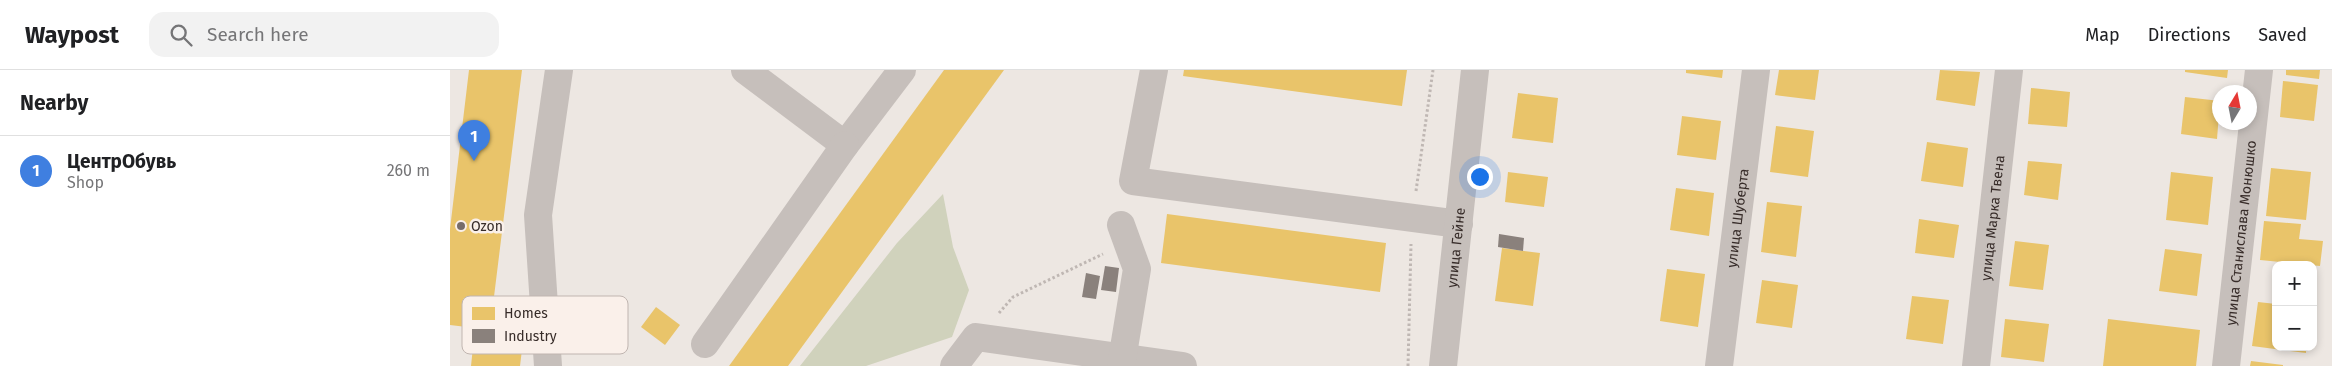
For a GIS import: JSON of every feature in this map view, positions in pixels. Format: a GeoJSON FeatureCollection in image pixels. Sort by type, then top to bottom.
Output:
{"type":"FeatureCollection","features":[{"type":"Feature","properties":{"kind":"street"},"geometry":{"type":"LineString","coordinates":[[543,296],[538,215],[559,70]]}},
{"type":"Feature","properties":{"kind":"street"},"geometry":{"type":"LineString","coordinates":[[745,70],[845,145]]}},
{"type":"Feature","properties":{"kind":"street"},"geometry":{"type":"LineString","coordinates":[[705,344],[845,145],[902,70]]}},
{"type":"Feature","properties":{"kind":"street"},"geometry":{"type":"LineString","coordinates":[[1154,70],[1133,181],[1458,224]]}},
{"type":"Feature","properties":{"kind":"street","name":"улица Гейне"},"geometry":{"type":"LineString","coordinates":[[1443,366],[1475,70]]}},
{"type":"Feature","properties":{"kind":"street","name":"улица Шуберта"},"geometry":{"type":"LineString","coordinates":[[1719,366],[1756,70]]}},
{"type":"Feature","properties":{"kind":"street","name":"улица Марка Твена"},"geometry":{"type":"LineString","coordinates":[[1976,366],[2010,70]]}},
{"type":"Feature","properties":{"kind":"street","name":"улица Станислава Монюшко"},"geometry":{"type":"LineString","coordinates":[[2226,366],[2259,70]]}},
{"type":"Feature","properties":{"kind":"street"},"geometry":{"type":"LineString","coordinates":[[1121,225],[1136,269],[1121,362]]}},
{"type":"Feature","properties":{"kind":"street"},"geometry":{"type":"LineString","coordinates":[[954,366],[976,337],[1121,362],[1184,366]]}},
{"type":"Feature","properties":{"kind":"path"},"geometry":{"type":"LineString","coordinates":[[1408,366],[1412,219],[1433,70]]}},
{"type":"Feature","properties":{"kind":"path"},"geometry":{"type":"LineString","coordinates":[[976,337],[1014,297],[1109,252],[1121,225]]}},
{"type":"Feature","properties":{"kind":"green space"},"geometry":{"type":"Polygon","coordinates":[[[943,194],[953,247],[969,290],[952,337],[866,366],[800,366],[897,243],[943,194]]]}},
{"type":"Feature","properties":{"kind":"building: Homes"},"geometry":{"type":"Polygon","coordinates":[[[469,70],[522,70],[494,296],[462,296],[462,326],[450,325],[450,229],[469,70]]]}},
{"type":"Feature","properties":{"kind":"building: Homes"},"geometry":{"type":"Polygon","coordinates":[[[944,70],[1004,70],[788,366],[729,366],[944,70]]]}},
{"type":"Feature","properties":{"kind":"building: Homes"},"geometry":{"type":"Polygon","coordinates":[[[1184,70],[1407,70],[1402,106],[1183,76],[1184,70]]]}},
{"type":"Feature","properties":{"kind":"building: Homes"},"geometry":{"type":"Polygon","coordinates":[[[1686,70],[1723,70],[1722,78],[1686,73],[1686,70]]]}},
{"type":"Feature","properties":{"kind":"building: Homes"},"geometry":{"type":"Polygon","coordinates":[[[1779,70],[1819,70],[1815,100],[1775,95],[1779,70]]]}},
{"type":"Feature","properties":{"kind":"building: Homes"},"geometry":{"type":"Polygon","coordinates":[[[1940,70],[1980,72],[1975,106],[1936,100],[1940,70]]]}},
{"type":"Feature","properties":{"kind":"building: Homes"},"geometry":{"type":"Polygon","coordinates":[[[2185,70],[2228,70],[2227,78],[2185,72],[2185,70]]]}},
{"type":"Feature","properties":{"kind":"building: Homes"},"geometry":{"type":"Polygon","coordinates":[[[2286,70],[2320,70],[2319,79],[2286,75],[2286,70]]]}},
{"type":"Feature","properties":{"kind":"building: Homes"},"geometry":{"type":"Polygon","coordinates":[[[2283,81],[2318,85],[2314,121],[2280,117],[2283,81]]]}},
{"type":"Feature","properties":{"kind":"building: Homes"},"geometry":{"type":"Polygon","coordinates":[[[2031,88],[2070,92],[2067,127],[2028,124],[2031,88]]]}},
{"type":"Feature","properties":{"kind":"building: Homes"},"geometry":{"type":"Polygon","coordinates":[[[1518,93],[1558,98],[1553,143],[1512,138],[1518,93]]]}},
{"type":"Feature","properties":{"kind":"building: Homes"},"geometry":{"type":"Polygon","coordinates":[[[2185,97],[2212,100],[2212,130],[2218,130],[2217,139],[2181,134],[2185,97]]]}},
{"type":"Feature","properties":{"kind":"building: Homes"},"geometry":{"type":"Polygon","coordinates":[[[1682,116],[1721,121],[1716,160],[1677,155],[1682,116]]]}},
{"type":"Feature","properties":{"kind":"building: Homes"},"geometry":{"type":"Polygon","coordinates":[[[1776,126],[1814,131],[1808,177],[1770,172],[1776,126]]]}},
{"type":"Feature","properties":{"kind":"building: Homes"},"geometry":{"type":"Polygon","coordinates":[[[1927,142],[1968,148],[1963,187],[1921,181],[1927,142]]]}},
{"type":"Feature","properties":{"kind":"building: Homes"},"geometry":{"type":"Polygon","coordinates":[[[2028,161],[2062,164],[2058,200],[2024,195],[2028,161]]]}},
{"type":"Feature","properties":{"kind":"building: Homes"},"geometry":{"type":"Polygon","coordinates":[[[2271,168],[2311,172],[2306,220],[2266,216],[2271,168]]]}},
{"type":"Feature","properties":{"kind":"building: Homes"},"geometry":{"type":"Polygon","coordinates":[[[1508,172],[1548,177],[1544,207],[1505,202],[1508,172]]]}},
{"type":"Feature","properties":{"kind":"building: Homes"},"geometry":{"type":"Polygon","coordinates":[[[2171,172],[2213,177],[2208,225],[2166,220],[2171,172]]]}},
{"type":"Feature","properties":{"kind":"building: Homes"},"geometry":{"type":"Polygon","coordinates":[[[1676,188],[1714,193],[1709,236],[1670,230],[1676,188]]]}},
{"type":"Feature","properties":{"kind":"building: Homes"},"geometry":{"type":"Polygon","coordinates":[[[1767,202],[1802,206],[1796,257],[1761,252],[1767,202]]]}},
{"type":"Feature","properties":{"kind":"building: Homes"},"geometry":{"type":"Polygon","coordinates":[[[1167,214],[1386,243],[1380,292],[1161,263],[1167,214]]]}},
{"type":"Feature","properties":{"kind":"building: Homes"},"geometry":{"type":"Polygon","coordinates":[[[1919,219],[1959,225],[1954,258],[1915,253],[1919,219]]]}},
{"type":"Feature","properties":{"kind":"building: Homes"},"geometry":{"type":"Polygon","coordinates":[[[2264,221],[2301,224],[2299,239],[2323,241],[2320,266],[2317,266],[2317,261],[2260,260],[2264,221]]]}},
{"type":"Feature","properties":{"kind":"building: Homes"},"geometry":{"type":"Polygon","coordinates":[[[2015,241],[2049,245],[2043,290],[2009,286],[2015,241]]]}},
{"type":"Feature","properties":{"kind":"building: Homes"},"geometry":{"type":"Polygon","coordinates":[[[1502,248],[1540,253],[1533,306],[1495,301],[1502,248]]]}},
{"type":"Feature","properties":{"kind":"building: Homes"},"geometry":{"type":"Polygon","coordinates":[[[2165,249],[2202,254],[2197,296],[2159,291],[2165,249]]]}},
{"type":"Feature","properties":{"kind":"building: Homes"},"geometry":{"type":"Polygon","coordinates":[[[1667,269],[1705,274],[1698,327],[1660,321],[1667,269]]]}},
{"type":"Feature","properties":{"kind":"building: Homes"},"geometry":{"type":"Polygon","coordinates":[[[1762,280],[1798,285],[1792,328],[1756,323],[1762,280]]]}},
{"type":"Feature","properties":{"kind":"building: Homes"},"geometry":{"type":"Polygon","coordinates":[[[1912,296],[1949,300],[1943,344],[1906,339],[1912,296]]]}},
{"type":"Feature","properties":{"kind":"building: Homes"},"geometry":{"type":"Polygon","coordinates":[[[2258,302],[2272,304],[2272,349],[2252,346],[2258,302]]]}},
{"type":"Feature","properties":{"kind":"building: Homes"},"geometry":{"type":"Polygon","coordinates":[[[656,307],[680,325],[665,345],[641,327],[656,307]]]}},
{"type":"Feature","properties":{"kind":"building: Homes"},"geometry":{"type":"Polygon","coordinates":[[[2005,319],[2049,324],[2044,362],[2001,357],[2005,319]]]}},
{"type":"Feature","properties":{"kind":"building: Homes"},"geometry":{"type":"Polygon","coordinates":[[[2108,319],[2200,330],[2196,366],[2103,366],[2108,319]]]}},
{"type":"Feature","properties":{"kind":"building: Homes"},"geometry":{"type":"Polygon","coordinates":[[[472,354],[521,354],[520,366],[471,366],[472,354]]]}},
{"type":"Feature","properties":{"kind":"building: Homes"},"geometry":{"type":"Polygon","coordinates":[[[2251,361],[2283,365],[2283,366],[2250,366],[2251,361]]]}},
{"type":"Feature","properties":{"kind":"building: Industry"},"geometry":{"type":"Polygon","coordinates":[[[1499,234],[1524,238],[1523,251],[1498,247],[1499,234]]]}},
{"type":"Feature","properties":{"kind":"building: Industry"},"geometry":{"type":"Polygon","coordinates":[[[1105,266],[1119,268],[1116,292],[1101,290],[1105,266]]]}},
{"type":"Feature","properties":{"kind":"building: Industry"},"geometry":{"type":"Polygon","coordinates":[[[1086,273],[1100,276],[1096,299],[1082,297],[1086,273]]]}},
{"type":"Feature","properties":{"kind":"place","name":"ЦентрОбувь"},"geometry":{"type":"Point","coordinates":[474,161]}},
{"type":"Feature","properties":{"kind":"place","name":"Ozon"},"geometry":{"type":"Point","coordinates":[461,226]}}]}
